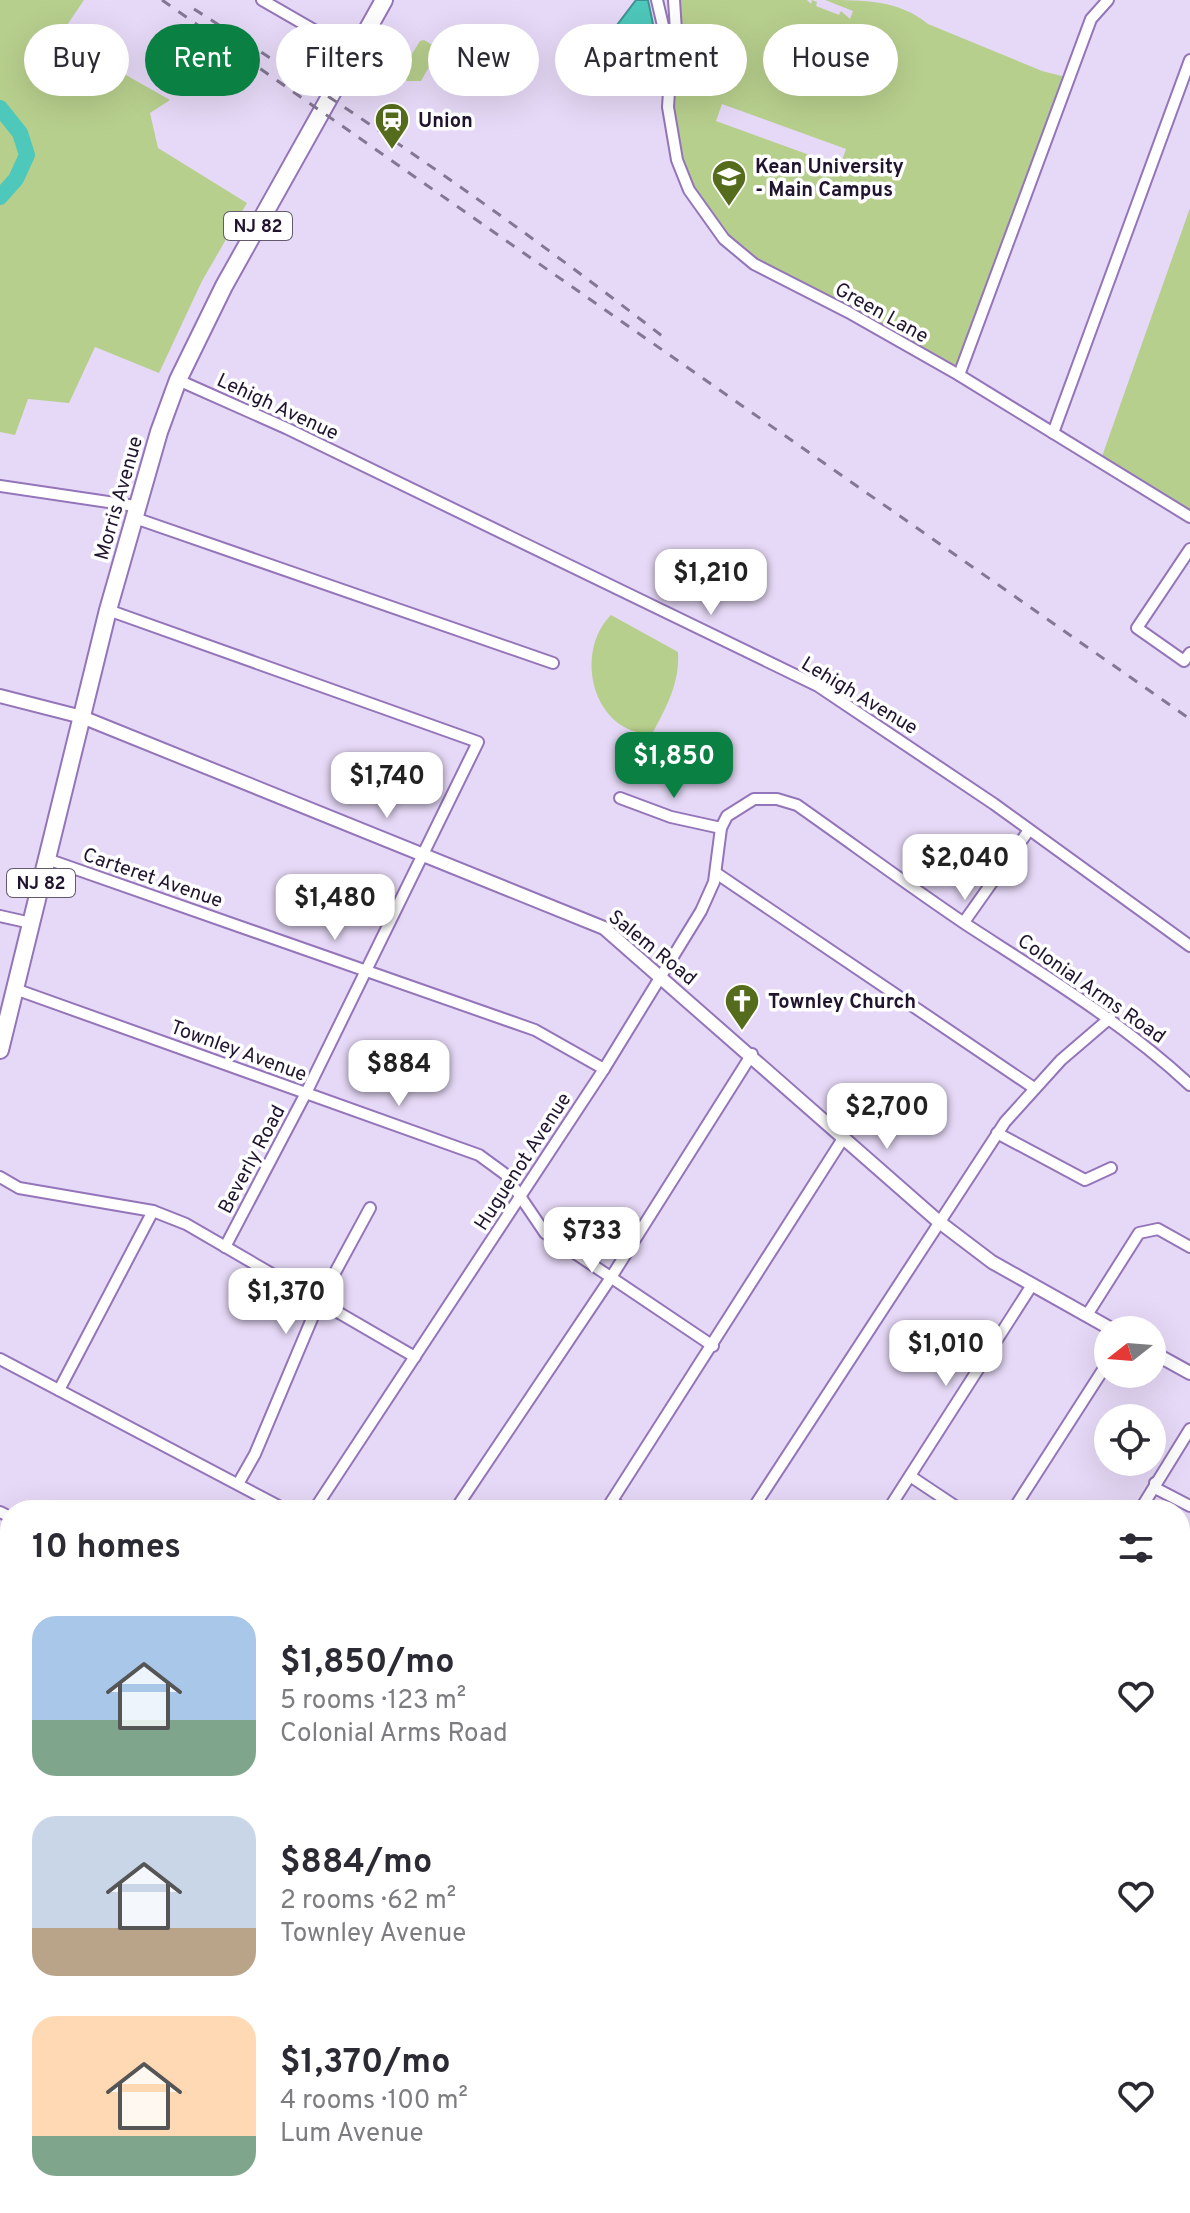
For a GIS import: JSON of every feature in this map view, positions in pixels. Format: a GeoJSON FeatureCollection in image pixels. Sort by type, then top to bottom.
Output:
{"type":"FeatureCollection","features":[{"type":"Feature","properties":{"kind":"main road","name":"Morris Avenue"},"geometry":{"type":"LineString","coordinates":[[370,24],[384,0]]}},
{"type":"Feature","properties":{"kind":"main road","name":"Morris Avenue"},"geometry":{"type":"LineString","coordinates":[[0,1050],[133,511],[178,380],[224,286],[330,96]]}},
{"type":"Feature","properties":{"kind":"street"},"geometry":{"type":"LineString","coordinates":[[262,0],[304,24]]}},
{"type":"Feature","properties":{"kind":"street","name":"Green Lane"},"geometry":{"type":"LineString","coordinates":[[657,0],[663,24]]}},
{"type":"Feature","properties":{"kind":"street","name":"Green Lane"},"geometry":{"type":"LineString","coordinates":[[674,0],[676,24]]}},
{"type":"Feature","properties":{"kind":"street"},"geometry":{"type":"LineString","coordinates":[[959,375],[1091,19],[1108,0]]}},
{"type":"Feature","properties":{"kind":"street"},"geometry":{"type":"LineString","coordinates":[[1053,433],[1190,60]]}},
{"type":"Feature","properties":{"kind":"street","name":"Green Lane"},"geometry":{"type":"LineString","coordinates":[[669,96],[677,160],[701,209],[724,239],[754,264],[848,312],[959,375],[1190,517]]}},
{"type":"Feature","properties":{"kind":"street","name":"Lehigh Avenue"},"geometry":{"type":"LineString","coordinates":[[178,380],[286,428],[818,686],[1029,830],[1190,946]]}},
{"type":"Feature","properties":{"kind":"street"},"geometry":{"type":"LineString","coordinates":[[0,486],[133,511],[553,663]]}},
{"type":"Feature","properties":{"kind":"street"},"geometry":{"type":"LineString","coordinates":[[1189,554],[1137,628],[1184,661],[1190,653]]}},
{"type":"Feature","properties":{"kind":"street","name":"Beverly Road"},"geometry":{"type":"LineString","coordinates":[[108,610],[478,742],[306,1093],[225,1247]]}},
{"type":"Feature","properties":{"kind":"street","name":"Salem Road"},"geometry":{"type":"LineString","coordinates":[[0,696],[82,717],[604,928],[752,1054],[938,1221],[992,1262],[1094,1319]]}},
{"type":"Feature","properties":{"kind":"street"},"geometry":{"type":"LineString","coordinates":[[620,798],[671,817],[721,828]]}},
{"type":"Feature","properties":{"kind":"street","name":"Colonial Arms Road"},"geometry":{"type":"LineString","coordinates":[[727,816],[754,799],[788,801],[1110,1018],[1146,1044],[1190,1085]]}},
{"type":"Feature","properties":{"kind":"street","name":"Huguenot Avenue"},"geometry":{"type":"LineString","coordinates":[[321,1500],[604,1069],[701,911],[716,873],[721,828],[727,816]]}},
{"type":"Feature","properties":{"kind":"street"},"geometry":{"type":"LineString","coordinates":[[964,922],[1029,830]]}},
{"type":"Feature","properties":{"kind":"street","name":"Carteret Avenue"},"geometry":{"type":"LineString","coordinates":[[47,859],[535,1030],[604,1069]]}},
{"type":"Feature","properties":{"kind":"street"},"geometry":{"type":"LineString","coordinates":[[716,873],[1034,1088]]}},
{"type":"Feature","properties":{"kind":"street"},"geometry":{"type":"LineString","coordinates":[[0,916],[31,923]]}},
{"type":"Feature","properties":{"kind":"street","name":"Townley Avenue"},"geometry":{"type":"LineString","coordinates":[[15,989],[479,1155],[505,1174],[545,1233],[713,1346]]}},
{"type":"Feature","properties":{"kind":"street"},"geometry":{"type":"LineString","coordinates":[[758,1500],[997,1133],[1034,1088],[1110,1018]]}},
{"type":"Feature","properties":{"kind":"street"},"geometry":{"type":"LineString","coordinates":[[462,1500],[610,1279],[752,1054]]}},
{"type":"Feature","properties":{"kind":"street"},"geometry":{"type":"LineString","coordinates":[[997,1133],[1085,1180],[1111,1168]]}},
{"type":"Feature","properties":{"kind":"street"},"geometry":{"type":"LineString","coordinates":[[613,1500],[844,1137]]}},
{"type":"Feature","properties":{"kind":"street"},"geometry":{"type":"LineString","coordinates":[[0,1177],[19,1188],[153,1211],[186,1224],[415,1357]]}},
{"type":"Feature","properties":{"kind":"street"},"geometry":{"type":"LineString","coordinates":[[238,1484],[255,1454],[319,1302],[370,1208]]}},
{"type":"Feature","properties":{"kind":"street"},"geometry":{"type":"LineString","coordinates":[[59,1390],[153,1211]]}},
{"type":"Feature","properties":{"kind":"street"},"geometry":{"type":"LineString","coordinates":[[1087,1315],[1139,1233],[1158,1229],[1190,1247]]}},
{"type":"Feature","properties":{"kind":"street"},"geometry":{"type":"LineString","coordinates":[[894,1500],[1032,1285]]}},
{"type":"Feature","properties":{"kind":"street"},"geometry":{"type":"LineString","coordinates":[[0,1359],[268,1500]]}},
{"type":"Feature","properties":{"kind":"street"},"geometry":{"type":"LineString","coordinates":[[1166,1360],[1190,1373]]}},
{"type":"Feature","properties":{"kind":"street"},"geometry":{"type":"LineString","coordinates":[[1019,1500],[1094,1384]]}},
{"type":"Feature","properties":{"kind":"street"},"geometry":{"type":"LineString","coordinates":[[1146,1500],[1190,1429]]}},
{"type":"Feature","properties":{"kind":"street"},"geometry":{"type":"LineString","coordinates":[[910,1476],[946,1500]]}},
{"type":"Feature","properties":{"kind":"street"},"geometry":{"type":"LineString","coordinates":[[1155,1483],[1157,1489],[1178,1500]]}},
{"type":"Feature","properties":{"kind":"shaded area"},"geometry":{"type":"Polygon","coordinates":[[[0,0],[84,0],[68,24],[24,24],[24,96],[129,96],[129,77],[145,86],[145,96],[163,96],[170,100],[150,113],[158,148],[247,203],[202,281],[159,373],[95,347],[69,403],[28,399],[15,435],[0,432],[0,0]]]}},
{"type":"Feature","properties":{"kind":"shaded area"},"geometry":{"type":"Polygon","coordinates":[[[636,0],[648,0],[653,24],[618,24],[636,0]]]}},
{"type":"Feature","properties":{"kind":"shaded area"},"geometry":{"type":"Polygon","coordinates":[[[674,0],[807,0],[811,4],[812,0],[817,2],[816,6],[839,15],[841,11],[850,19],[853,11],[825,0],[880,3],[905,10],[928,24],[1042,71],[1070,78],[959,375],[732,247],[689,190],[669,118],[670,96],[747,96],[747,24],[673,24],[674,0]],[[722,104],[716,121],[840,166],[846,149],[722,104]]]}},
{"type":"Feature","properties":{"kind":"shaded area"},"geometry":{"type":"Polygon","coordinates":[[[420,41],[428,42],[428,69],[421,81],[412,81],[412,54],[420,41]]]}},
{"type":"Feature","properties":{"kind":"shaded area"},"geometry":{"type":"Polygon","coordinates":[[[1190,208],[1190,510],[1100,462],[1190,208]]]}},
{"type":"Feature","properties":{"kind":"shaded area"},"geometry":{"type":"Polygon","coordinates":[[[611,615],[678,652],[674,685],[652,734],[632,730],[615,721],[595,689],[593,650],[599,631],[611,615]]]}},
{"type":"Feature","properties":{"kind":"waterway"},"geometry":{"type":"LineString","coordinates":[[0,108],[20,133],[27,155],[16,179],[0,197]]}},
{"type":"Feature","properties":{"kind":"railway"},"geometry":{"type":"LineString","coordinates":[[162,0],[1190,719]]}},
{"type":"Feature","properties":{"kind":"railway"},"geometry":{"type":"LineString","coordinates":[[194,9],[434,168],[666,339]]}},
{"type":"Feature","properties":{"kind":"place","name":"Union"},"geometry":{"type":"Point","coordinates":[392,151]}},
{"type":"Feature","properties":{"kind":"place","name":"Kean University - Main Campus"},"geometry":{"type":"Point","coordinates":[729,208]}},
{"type":"Feature","properties":{"kind":"place","name":"Townley Church"},"geometry":{"type":"Point","coordinates":[742,1032]}}]}
